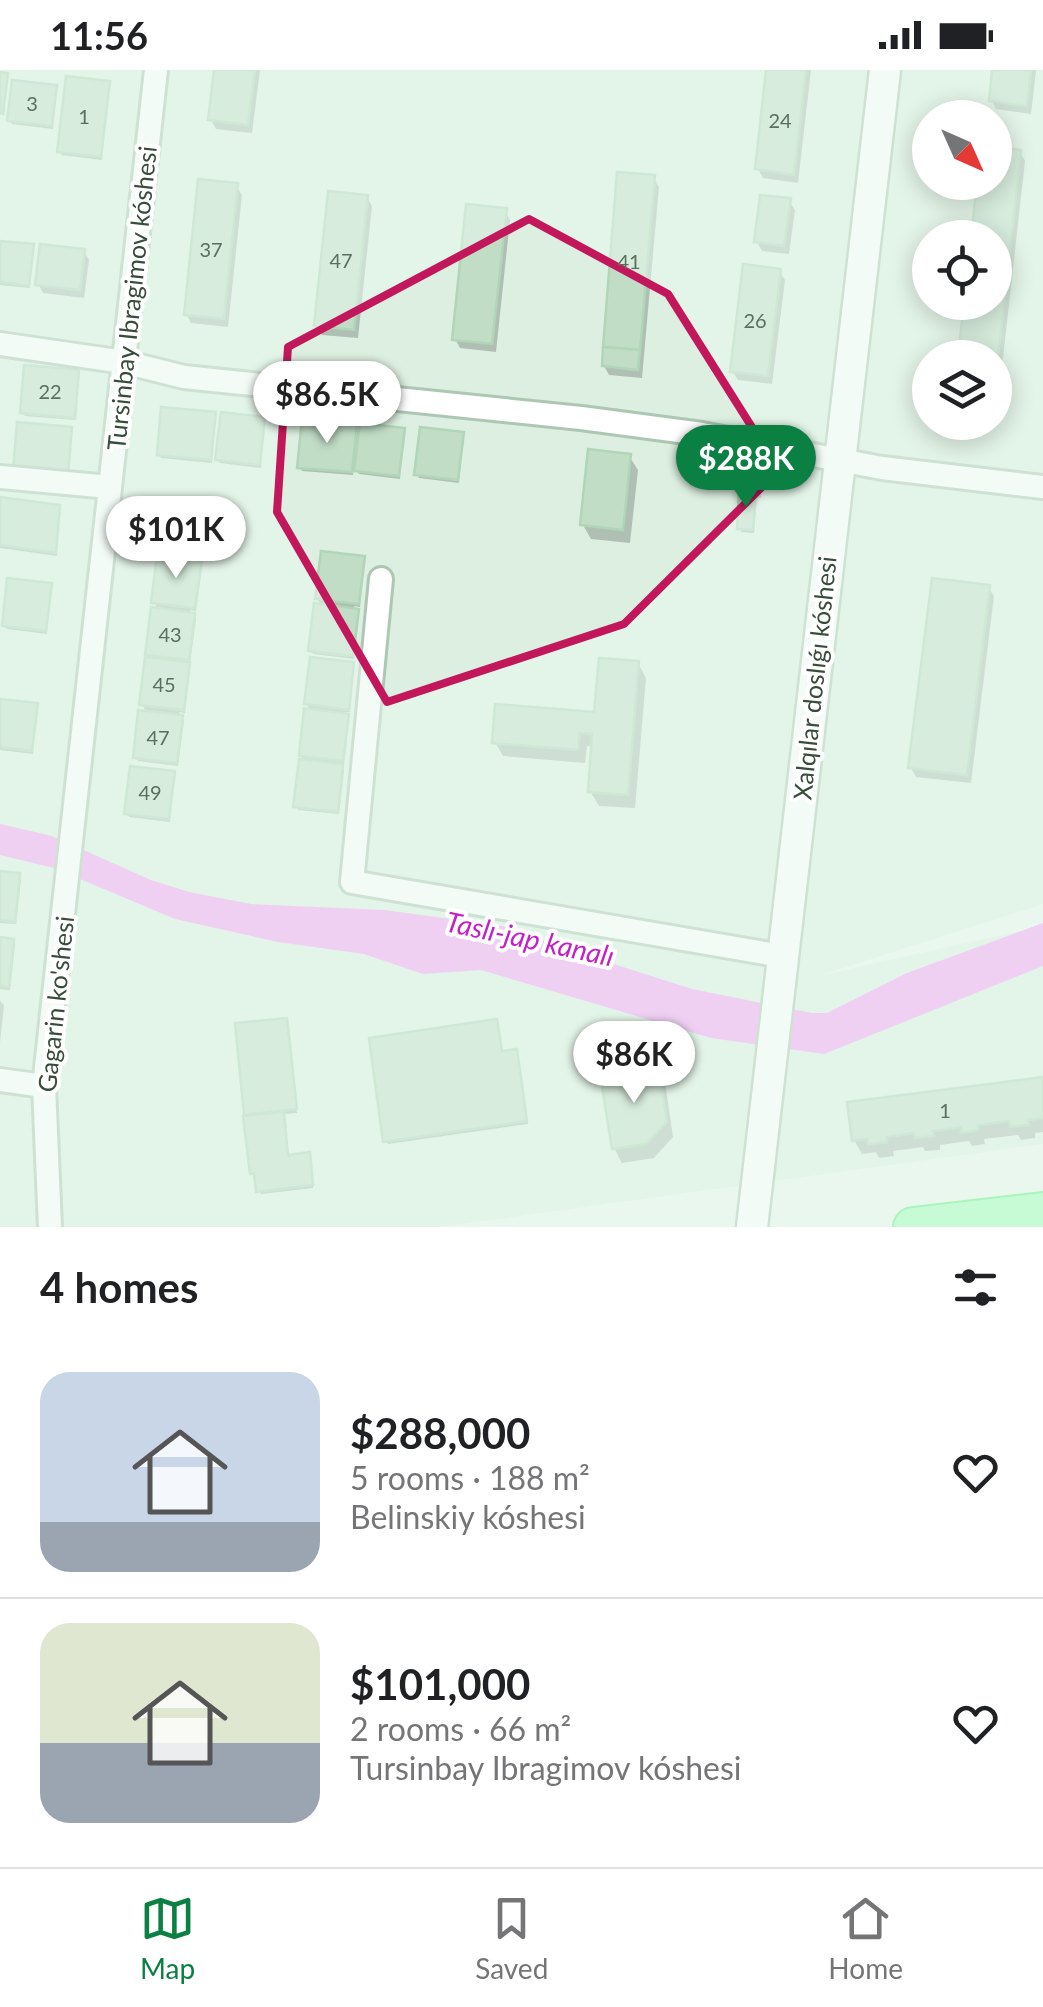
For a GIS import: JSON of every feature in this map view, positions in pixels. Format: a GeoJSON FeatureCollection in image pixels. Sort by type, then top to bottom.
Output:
{"type":"FeatureCollection","features":[{"type":"Feature","properties":{"kind":"main road"},"geometry":{"type":"LineString","coordinates":[[912,1227],[1043,1212]]}},
{"type":"Feature","properties":{"kind":"street","name":"Tursinbay Ibragimov kóshesi"},"geometry":{"type":"LineString","coordinates":[[65,901],[156,70]]}},
{"type":"Feature","properties":{"kind":"street","name":"Xalqılar doslıǵı kóshesi"},"geometry":{"type":"LineString","coordinates":[[752,1227],[885,70]]}},
{"type":"Feature","properties":{"kind":"street"},"geometry":{"type":"LineString","coordinates":[[0,344],[124,362],[184,377],[581,418],[702,434],[882,468],[1043,487]]}},
{"type":"Feature","properties":{"kind":"street"},"geometry":{"type":"LineString","coordinates":[[0,477],[110,487]]}},
{"type":"Feature","properties":{"kind":"street"},"geometry":{"type":"LineString","coordinates":[[381,579],[352,882],[782,956]]}},
{"type":"Feature","properties":{"kind":"street","name":"Gagarin ko'shesi"},"geometry":{"type":"LineString","coordinates":[[50,1227],[44,1086],[65,901]]}},
{"type":"Feature","properties":{"kind":"street"},"geometry":{"type":"LineString","coordinates":[[0,1080],[44,1086]]}},
{"type":"Feature","properties":{"kind":"highlighted area"},"geometry":{"type":"Polygon","coordinates":[[[529,219],[668,294],[779,470],[624,624],[387,702],[277,512],[288,347],[529,219]]]}},
{"type":"Feature","properties":{"kind":"shaded area"},"geometry":{"type":"Polygon","coordinates":[[[0,70],[1043,70],[1043,904],[818,976],[1043,926],[1043,1144],[439,1227],[0,1227],[0,70]]]}},
{"type":"Feature","properties":{"kind":"water","name":"Taslı-jap kanalı"},"geometry":{"type":"Polygon","coordinates":[[[0,824],[52,836],[151,880],[189,892],[251,904],[385,910],[509,927],[692,989],[812,1013],[827,1013],[907,973],[1043,923],[1043,966],[824,1054],[711,1038],[481,970],[423,974],[364,954],[278,942],[175,919],[54,868],[0,855],[0,824]]]}},
{"type":"Feature","properties":{"kind":"building"},"geometry":{"type":"Polygon","coordinates":[[[214,70],[255,70],[248,125],[208,120],[214,70]]]}},
{"type":"Feature","properties":{"kind":"building"},"geometry":{"type":"Polygon","coordinates":[[[766,70],[806,70],[794,175],[755,169],[766,70]]]}},
{"type":"Feature","properties":{"kind":"building"},"geometry":{"type":"Polygon","coordinates":[[[992,70],[1031,70],[1027,106],[1012,104],[1012,100],[989,100],[992,70]]]}},
{"type":"Feature","properties":{"kind":"building"},"geometry":{"type":"Polygon","coordinates":[[[0,72],[8,73],[3,114],[0,113],[0,72]]]}},
{"type":"Feature","properties":{"kind":"building"},"geometry":{"type":"Polygon","coordinates":[[[66,76],[110,81],[101,157],[57,152],[66,76]]]}},
{"type":"Feature","properties":{"kind":"building"},"geometry":{"type":"Polygon","coordinates":[[[12,80],[57,85],[52,126],[7,121],[12,80]]]}},
{"type":"Feature","properties":{"kind":"building"},"geometry":{"type":"Polygon","coordinates":[[[1012,149],[1021,150],[1012,231],[1012,220],[973,220],[975,200],[1012,200],[1012,149]]]}},
{"type":"Feature","properties":{"kind":"building"},"geometry":{"type":"Polygon","coordinates":[[[617,172],[655,175],[640,350],[603,347],[617,172]]]}},
{"type":"Feature","properties":{"kind":"building"},"geometry":{"type":"Polygon","coordinates":[[[198,179],[238,183],[224,319],[184,315],[198,179]]]}},
{"type":"Feature","properties":{"kind":"building"},"geometry":{"type":"Polygon","coordinates":[[[328,191],[368,195],[354,330],[314,326],[328,191]]]}},
{"type":"Feature","properties":{"kind":"building"},"geometry":{"type":"Polygon","coordinates":[[[760,195],[791,198],[784,246],[754,242],[760,195]]]}},
{"type":"Feature","properties":{"kind":"building"},"geometry":{"type":"Polygon","coordinates":[[[466,204],[507,208],[492,344],[452,340],[466,204]]]}},
{"type":"Feature","properties":{"kind":"building"},"geometry":{"type":"Polygon","coordinates":[[[0,241],[34,244],[29,286],[0,282],[0,241]]]}},
{"type":"Feature","properties":{"kind":"building"},"geometry":{"type":"Polygon","coordinates":[[[40,244],[85,249],[80,290],[35,285],[40,244]]]}},
{"type":"Feature","properties":{"kind":"building"},"geometry":{"type":"Polygon","coordinates":[[[743,264],[781,269],[768,376],[730,372],[743,264]]]}},
{"type":"Feature","properties":{"kind":"building"},"geometry":{"type":"Polygon","coordinates":[[[962,320],[1002,320],[1000,340],[960,340],[962,320]]]}},
{"type":"Feature","properties":{"kind":"building"},"geometry":{"type":"Polygon","coordinates":[[[603,347],[640,350],[638,370],[602,366],[603,347]]]}},
{"type":"Feature","properties":{"kind":"building"},"geometry":{"type":"Polygon","coordinates":[[[24,365],[79,370],[75,418],[20,413],[24,365]]]}},
{"type":"Feature","properties":{"kind":"building"},"geometry":{"type":"Polygon","coordinates":[[[161,407],[216,412],[211,460],[157,455],[161,407]]]}},
{"type":"Feature","properties":{"kind":"building"},"geometry":{"type":"Polygon","coordinates":[[[221,412],[265,417],[260,465],[215,460],[221,412]]]}},
{"type":"Feature","properties":{"kind":"building"},"geometry":{"type":"Polygon","coordinates":[[[302,419],[357,424],[352,472],[297,468],[302,419]]]}},
{"type":"Feature","properties":{"kind":"building"},"geometry":{"type":"Polygon","coordinates":[[[17,422],[72,427],[68,475],[13,470],[17,422]]]}},
{"type":"Feature","properties":{"kind":"building"},"geometry":{"type":"Polygon","coordinates":[[[360,423],[405,428],[399,476],[354,471],[360,423]]]}},
{"type":"Feature","properties":{"kind":"building"},"geometry":{"type":"Polygon","coordinates":[[[420,427],[464,432],[458,480],[414,475],[420,427]]]}},
{"type":"Feature","properties":{"kind":"building"},"geometry":{"type":"Polygon","coordinates":[[[588,449],[631,454],[623,530],[580,525],[588,449]]]}},
{"type":"Feature","properties":{"kind":"building"},"geometry":{"type":"Polygon","coordinates":[[[740,467],[759,468],[757,490],[739,488],[740,467]]]}},
{"type":"Feature","properties":{"kind":"building"},"geometry":{"type":"Polygon","coordinates":[[[739,489],[756,491],[753,530],[737,529],[739,489]]]}},
{"type":"Feature","properties":{"kind":"building"},"geometry":{"type":"Polygon","coordinates":[[[0,497],[60,505],[56,553],[0,545],[0,497]]]}},
{"type":"Feature","properties":{"kind":"building"},"geometry":{"type":"Polygon","coordinates":[[[162,504],[207,509],[201,557],[156,551],[162,504]]]}},
{"type":"Feature","properties":{"kind":"building"},"geometry":{"type":"Polygon","coordinates":[[[321,551],[365,556],[359,604],[315,599],[321,551]]]}},
{"type":"Feature","properties":{"kind":"building"},"geometry":{"type":"Polygon","coordinates":[[[157,555],[202,560],[195,608],[151,603],[157,555]]]}},
{"type":"Feature","properties":{"kind":"building"},"geometry":{"type":"Polygon","coordinates":[[[7,578],[52,583],[46,631],[2,626],[7,578]]]}},
{"type":"Feature","properties":{"kind":"building"},"geometry":{"type":"Polygon","coordinates":[[[932,578],[990,585],[967,775],[908,768],[932,578]]]}},
{"type":"Feature","properties":{"kind":"building"},"geometry":{"type":"Polygon","coordinates":[[[314,603],[359,609],[353,656],[308,651],[314,603]]]}},
{"type":"Feature","properties":{"kind":"building"},"geometry":{"type":"Polygon","coordinates":[[[151,607],[195,613],[189,660],[145,655],[151,607]]]}},
{"type":"Feature","properties":{"kind":"building"},"geometry":{"type":"Polygon","coordinates":[[[145,657],[190,662],[184,710],[139,705],[145,657]]]}},
{"type":"Feature","properties":{"kind":"building"},"geometry":{"type":"Polygon","coordinates":[[[310,657],[354,662],[349,710],[304,704],[310,657]]]}},
{"type":"Feature","properties":{"kind":"building"},"geometry":{"type":"Polygon","coordinates":[[[599,658],[639,661],[628,795],[588,792],[592,734],[580,733],[578,750],[492,743],[495,704],[594,712],[599,658]]]}},
{"type":"Feature","properties":{"kind":"building"},"geometry":{"type":"Polygon","coordinates":[[[0,699],[38,703],[32,751],[0,747],[0,699]]]}},
{"type":"Feature","properties":{"kind":"building"},"geometry":{"type":"Polygon","coordinates":[[[304,708],[349,714],[343,761],[299,756],[304,708]]]}},
{"type":"Feature","properties":{"kind":"building"},"geometry":{"type":"Polygon","coordinates":[[[138,710],[183,715],[177,763],[133,758],[138,710]]]}},
{"type":"Feature","properties":{"kind":"building"},"geometry":{"type":"Polygon","coordinates":[[[299,759],[343,764],[338,812],[293,807],[299,759]]]}},
{"type":"Feature","properties":{"kind":"building"},"geometry":{"type":"Polygon","coordinates":[[[130,766],[175,771],[169,819],[124,814],[130,766]]]}},
{"type":"Feature","properties":{"kind":"building"},"geometry":{"type":"Polygon","coordinates":[[[0,871],[20,873],[15,922],[0,920],[0,871]]]}},
{"type":"Feature","properties":{"kind":"building"},"geometry":{"type":"Polygon","coordinates":[[[0,937],[14,939],[9,987],[0,986],[0,937]]]}},
{"type":"Feature","properties":{"kind":"building"},"geometry":{"type":"Polygon","coordinates":[[[287,1018],[297,1109],[244,1115],[235,1023],[287,1018]]]}},
{"type":"Feature","properties":{"kind":"building"},"geometry":{"type":"Polygon","coordinates":[[[497,1019],[502,1051],[517,1049],[527,1121],[383,1142],[369,1038],[497,1019]]]}},
{"type":"Feature","properties":{"kind":"building"},"geometry":{"type":"Polygon","coordinates":[[[658,1065],[667,1122],[646,1144],[612,1149],[600,1074],[658,1065]]]}},
{"type":"Feature","properties":{"kind":"building"},"geometry":{"type":"Polygon","coordinates":[[[1043,1077],[1043,1118],[1028,1120],[1029,1125],[1010,1127],[1009,1121],[978,1125],[978,1130],[961,1133],[961,1127],[933,1131],[934,1136],[915,1138],[914,1133],[887,1137],[887,1142],[852,1141],[847,1102],[1043,1077]]]}},
{"type":"Feature","properties":{"kind":"building"},"geometry":{"type":"Polygon","coordinates":[[[284,1112],[288,1155],[310,1152],[313,1185],[256,1192],[243,1116],[284,1112]]]}}]}
